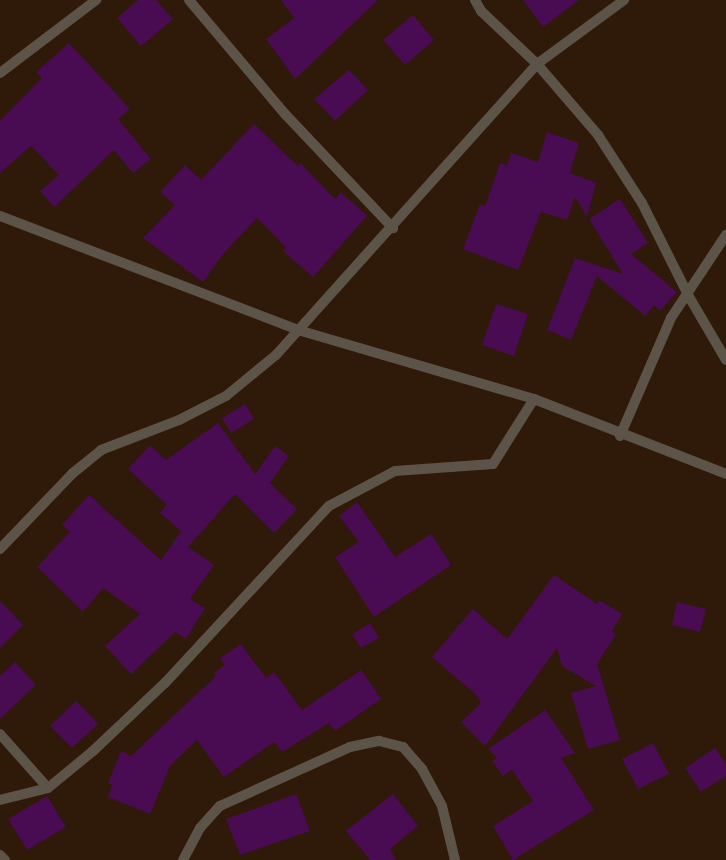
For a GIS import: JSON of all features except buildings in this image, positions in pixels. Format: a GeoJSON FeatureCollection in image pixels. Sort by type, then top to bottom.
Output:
{"type":"FeatureCollection","features":[{"type":"Feature","properties":{"kind":"street"},"geometry":{"type":"LineString","coordinates":[[0,73],[96,0]]}},
{"type":"Feature","properties":{"kind":"street"},"geometry":{"type":"LineString","coordinates":[[189,0],[286,115],[393,228]]}},
{"type":"Feature","properties":{"kind":"street"},"geometry":{"type":"LineString","coordinates":[[475,0],[481,12],[537,64],[598,135],[642,203],[688,295],[726,360]]}},
{"type":"Feature","properties":{"kind":"street"},"geometry":{"type":"LineString","coordinates":[[0,549],[73,473],[101,450],[179,420],[226,396],[276,355],[393,228],[463,144],[537,64],[624,0]]}},
{"type":"Feature","properties":{"kind":"street"},"geometry":{"type":"LineString","coordinates":[[0,216],[298,330],[534,399],[620,436],[726,474]]}},
{"type":"Feature","properties":{"kind":"street"},"geometry":{"type":"LineString","coordinates":[[620,436],[671,318],[688,295],[705,262],[726,235]]}},
{"type":"Feature","properties":{"kind":"street"},"geometry":{"type":"LineString","coordinates":[[0,800],[48,788],[165,683],[329,506],[395,471],[493,464],[534,399]]}},
{"type":"Feature","properties":{"kind":"street"},"geometry":{"type":"LineString","coordinates":[[0,734],[48,788]]}},
{"type":"Feature","properties":{"kind":"street"},"geometry":{"type":"LineString","coordinates":[[183,860],[200,828],[220,806],[350,747],[379,741],[403,748],[422,769],[442,806],[455,860]]}},
{"type":"Feature","properties":{"kind":"street"},"geometry":{"type":"LineString","coordinates":[[0,855],[6,860]]}}]}
